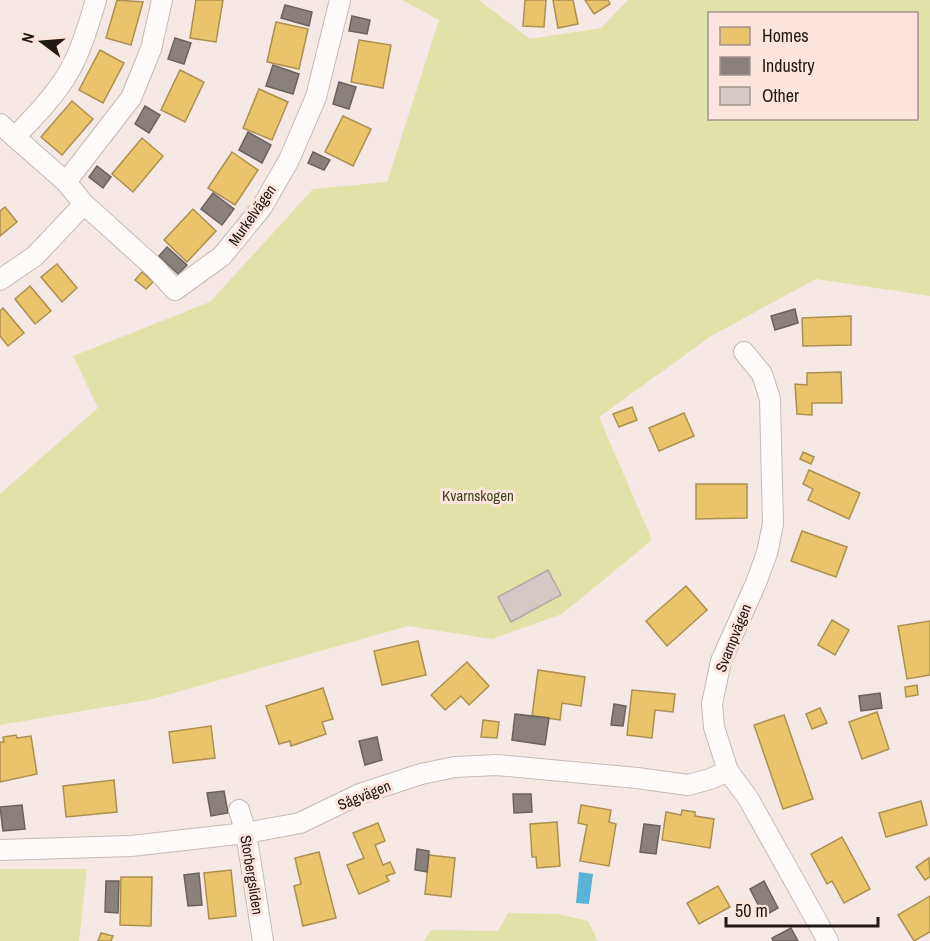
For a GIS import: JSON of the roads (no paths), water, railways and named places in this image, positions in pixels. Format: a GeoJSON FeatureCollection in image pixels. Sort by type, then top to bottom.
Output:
{"type":"FeatureCollection","features":[{"type":"Feature","properties":{"kind":"street"},"geometry":{"type":"LineString","coordinates":[[15,137],[66,75],[82,43],[96,0]]}},
{"type":"Feature","properties":{"kind":"street"},"geometry":{"type":"LineString","coordinates":[[66,182],[130,98],[151,49],[162,0]]}},
{"type":"Feature","properties":{"kind":"street","name":"Murkelvägen"},"geometry":{"type":"LineString","coordinates":[[0,123],[66,182],[84,204],[155,268],[175,290],[222,256],[262,207],[289,160],[316,97],[340,0]]}},
{"type":"Feature","properties":{"kind":"street"},"geometry":{"type":"LineString","coordinates":[[0,280],[35,256],[84,204]]}},
{"type":"Feature","properties":{"kind":"street","name":"Svampvägen"},"geometry":{"type":"LineString","coordinates":[[744,352],[762,374],[770,399],[773,524],[767,553],[721,661],[712,704],[714,727],[728,771],[748,798],[828,941]]}},
{"type":"Feature","properties":{"kind":"street","name":"Sågvägen"},"geometry":{"type":"LineString","coordinates":[[0,850],[131,846],[246,833],[300,823],[360,795],[422,774],[455,767],[497,765],[638,778],[687,785],[710,780],[728,771]]}},
{"type":"Feature","properties":{"kind":"street","name":"Storbergsliden"},"geometry":{"type":"LineString","coordinates":[[239,810],[246,833],[262,941]]}},
{"type":"Feature","properties":{"kind":"water"},"geometry":{"type":"Polygon","coordinates":[[[579,872],[593,874],[589,904],[576,903],[579,872]]]}},
{"type":"Feature","properties":{"kind":"park label","name":"Kvarnskogen"},"geometry":{"type":"Point","coordinates":[478,495]}}]}
